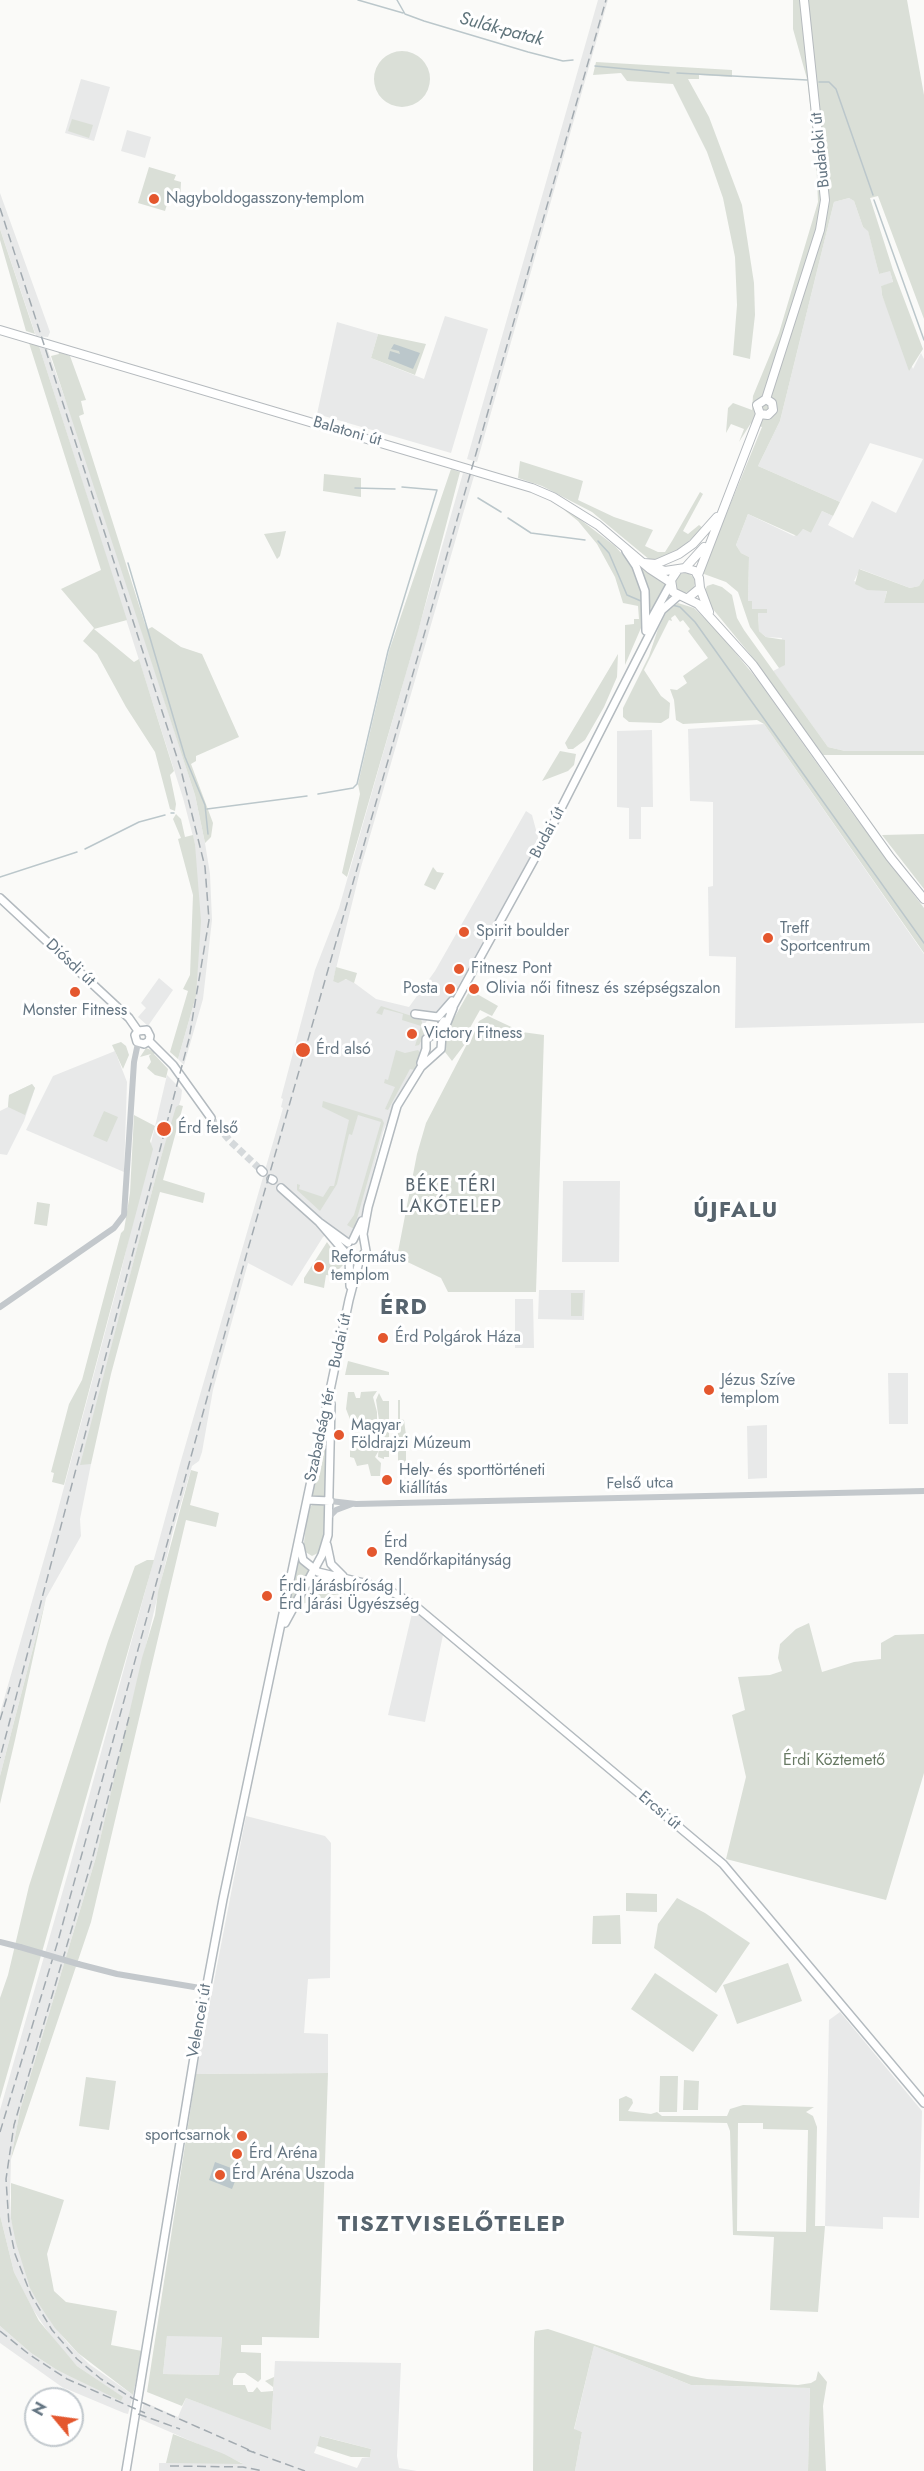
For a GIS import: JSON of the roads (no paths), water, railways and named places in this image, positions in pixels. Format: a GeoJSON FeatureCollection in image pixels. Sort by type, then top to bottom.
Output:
{"type":"FeatureCollection","features":[{"type":"Feature","properties":{"kind":"main road","name":"Budafoki út"},"geometry":{"type":"LineString","coordinates":[[766,399],[820,230],[825,200],[804,0]]}},
{"type":"Feature","properties":{"kind":"main road","name":"Balatoni út"},"geometry":{"type":"LineString","coordinates":[[0,330],[522,485],[579,512],[670,584]]}},
{"type":"Feature","properties":{"kind":"main road"},"geometry":{"type":"LineString","coordinates":[[711,616],[700,588],[698,575],[760,414],[757,405],[760,400],[766,399],[772,403],[773,410],[768,415],[760,414]]}},
{"type":"Feature","properties":{"kind":"main road"},"geometry":{"type":"LineString","coordinates":[[644,563],[656,564],[679,554],[701,536],[723,509]]}},
{"type":"Feature","properties":{"kind":"main road"},"geometry":{"type":"LineString","coordinates":[[711,537],[699,554],[681,569],[670,584],[678,596],[688,598],[711,616],[753,665],[890,857],[924,899]]}},
{"type":"Feature","properties":{"kind":"main road"},"geometry":{"type":"LineString","coordinates":[[624,546],[636,566],[645,591],[646,631]]}},
{"type":"Feature","properties":{"kind":"main road"},"geometry":{"type":"LineString","coordinates":[[644,563],[662,570],[681,569],[698,575]]}},
{"type":"Feature","properties":{"kind":"main road","name":"Budai út"},"geometry":{"type":"LineString","coordinates":[[638,656],[646,631],[670,584]]}},
{"type":"Feature","properties":{"kind":"main road"},"geometry":{"type":"LineString","coordinates":[[688,598],[700,588]]}},
{"type":"Feature","properties":{"kind":"main road","name":"Budai út"},"geometry":{"type":"LineString","coordinates":[[417,1074],[434,1053],[441,1049],[441,1041],[453,1008],[465,984],[548,834],[638,656],[667,604],[678,596]]}},
{"type":"Feature","properties":{"kind":"main road","name":"Diósdi út"},"geometry":{"type":"LineString","coordinates":[[0,898],[129,1018],[138,1030]]}},
{"type":"Feature","properties":{"kind":"main road"},"geometry":{"type":"LineString","coordinates":[[415,1014],[438,1017],[465,984]]}},
{"type":"Feature","properties":{"kind":"main road","name":"Budai út"},"geometry":{"type":"LineString","coordinates":[[332,1381],[349,1300],[360,1258],[366,1251],[363,1243],[368,1207],[393,1118],[417,1074],[426,1049],[426,1039],[433,1035],[453,1008]]}},
{"type":"Feature","properties":{"kind":"main road"},"geometry":{"type":"LineString","coordinates":[[138,1030],[147,1030],[150,1036],[149,1041],[144,1044],[138,1043],[135,1035],[138,1030]]}},
{"type":"Feature","properties":{"kind":"main road"},"geometry":{"type":"LineString","coordinates":[[433,1035],[441,1041]]}},
{"type":"Feature","properties":{"kind":"main road"},"geometry":{"type":"LineString","coordinates":[[149,1041],[173,1065],[212,1118]]}},
{"type":"Feature","properties":{"kind":"main road"},"geometry":{"type":"LineString","coordinates":[[426,1049],[434,1053]]}},
{"type":"Feature","properties":{"kind":"main road"},"geometry":{"type":"LineString","coordinates":[[281,1188],[318,1222],[347,1254],[360,1258]]}},
{"type":"Feature","properties":{"kind":"main road","name":"Budai út"},"geometry":{"type":"LineString","coordinates":[[349,1300],[347,1254],[368,1207]]}},
{"type":"Feature","properties":{"kind":"main road"},"geometry":{"type":"LineString","coordinates":[[318,1222],[351,1241],[363,1243]]}},
{"type":"Feature","properties":{"kind":"main road","name":"Szabadság tér"},"geometry":{"type":"LineString","coordinates":[[280,1635],[332,1381]]}},
{"type":"Feature","properties":{"kind":"main road","name":"Szabadság tér"},"geometry":{"type":"LineString","coordinates":[[280,1635],[327,1543],[331,1515],[332,1381]]}},
{"type":"Feature","properties":{"kind":"main road","name":"Szabadság tér"},"geometry":{"type":"LineString","coordinates":[[307,1500],[330,1501]]}},
{"type":"Feature","properties":{"kind":"main road","name":"Szabadság tér"},"geometry":{"type":"LineString","coordinates":[[300,1538],[300,1551]]}},
{"type":"Feature","properties":{"kind":"main road","name":"Szabadság tér"},"geometry":{"type":"LineString","coordinates":[[327,1543],[331,1564],[345,1578]]}},
{"type":"Feature","properties":{"kind":"main road"},"geometry":{"type":"LineString","coordinates":[[300,1551],[310,1558],[322,1555]]}},
{"type":"Feature","properties":{"kind":"main road"},"geometry":{"type":"LineString","coordinates":[[300,1551],[303,1560],[314,1569],[345,1578]]}},
{"type":"Feature","properties":{"kind":"main road"},"geometry":{"type":"LineString","coordinates":[[304,1585],[332,1576]]}},
{"type":"Feature","properties":{"kind":"main road","name":"Ercsi út"},"geometry":{"type":"LineString","coordinates":[[345,1578],[391,1590],[426,1613],[723,1864],[924,2103]]}},
{"type":"Feature","properties":{"kind":"main road","name":"Velencei út"},"geometry":{"type":"LineString","coordinates":[[126,2471],[206,1989],[237,1830],[280,1635]]}},
{"type":"Feature","properties":{"kind":"street"},"geometry":{"type":"LineString","coordinates":[[0,1307],[121,1221],[126,1201],[134,1062],[138,1043]]}},
{"type":"Feature","properties":{"kind":"street","name":"Felső utca"},"geometry":{"type":"LineString","coordinates":[[330,1501],[356,1504],[924,1491]]}},
{"type":"Feature","properties":{"kind":"street","name":"Felső utca"},"geometry":{"type":"LineString","coordinates":[[331,1515],[336,1510],[356,1504]]}},
{"type":"Feature","properties":{"kind":"street"},"geometry":{"type":"LineString","coordinates":[[0,1942],[117,1974],[206,1989]]}},
{"type":"Feature","properties":{"kind":"waterway"},"geometry":{"type":"LineString","coordinates":[[358,0],[403,13]]}},
{"type":"Feature","properties":{"kind":"waterway","name":"Sulák-patak"},"geometry":{"type":"LineString","coordinates":[[397,0],[405,14],[424,21],[528,52],[563,61],[573,60]]}},
{"type":"Feature","properties":{"kind":"waterway","name":"Sulák-patak"},"geometry":{"type":"LineString","coordinates":[[595,66],[669,73]]}},
{"type":"Feature","properties":{"kind":"waterway","name":"Sulák-patak"},"geometry":{"type":"LineString","coordinates":[[677,73],[807,80]]}},
{"type":"Feature","properties":{"kind":"waterway","name":"Sulák-patak"},"geometry":{"type":"LineString","coordinates":[[819,82],[829,82],[836,89],[873,195]]}},
{"type":"Feature","properties":{"kind":"waterway","name":"Sulák-patak"},"geometry":{"type":"LineString","coordinates":[[874,200],[924,340]]}},
{"type":"Feature","properties":{"kind":"waterway"},"geometry":{"type":"LineString","coordinates":[[318,794],[353,788],[357,784],[388,651],[437,490],[402,487]]}},
{"type":"Feature","properties":{"kind":"waterway"},"geometry":{"type":"LineString","coordinates":[[355,488],[395,489]]}},
{"type":"Feature","properties":{"kind":"waterway"},"geometry":{"type":"LineString","coordinates":[[478,498],[501,512]]}},
{"type":"Feature","properties":{"kind":"waterway"},"geometry":{"type":"LineString","coordinates":[[508,518],[531,533],[585,540]]}},
{"type":"Feature","properties":{"kind":"waterway"},"geometry":{"type":"LineString","coordinates":[[598,541],[609,553],[627,595],[641,601]]}},
{"type":"Feature","properties":{"kind":"waterway"},"geometry":{"type":"LineString","coordinates":[[128,563],[185,757],[205,805],[208,834]]}},
{"type":"Feature","properties":{"kind":"waterway"},"geometry":{"type":"LineString","coordinates":[[672,605],[680,607],[695,622],[924,943]]}},
{"type":"Feature","properties":{"kind":"waterway"},"geometry":{"type":"LineString","coordinates":[[207,809],[307,796]]}},
{"type":"Feature","properties":{"kind":"waterway"},"geometry":{"type":"LineString","coordinates":[[85,849],[139,822],[165,815]]}},
{"type":"Feature","properties":{"kind":"waterway"},"geometry":{"type":"LineString","coordinates":[[0,877],[77,852]]}},
{"type":"Feature","properties":{"kind":"tunnel"},"geometry":{"type":"LineString","coordinates":[[211,1118],[230,1141],[261,1170]]}},
{"type":"Feature","properties":{"kind":"railway"},"geometry":{"type":"LineString","coordinates":[[0,2132],[58,1941],[248,1249],[606,0]]}},
{"type":"Feature","properties":{"kind":"railway"},"geometry":{"type":"LineString","coordinates":[[0,208],[181,770],[205,867],[209,920],[189,1039],[0,1758]]}},
{"type":"Feature","properties":{"kind":"railway"},"geometry":{"type":"LineString","coordinates":[[0,1720],[10,1687]]}},
{"type":"Feature","properties":{"kind":"railway"},"geometry":{"type":"LineString","coordinates":[[129,1717],[92,1860],[14,2125],[6,2179],[9,2225],[15,2254],[31,2295],[52,2330],[77,2359],[101,2379],[132,2398],[254,2452]]}},
{"type":"Feature","properties":{"kind":"railway"},"geometry":{"type":"LineString","coordinates":[[0,2331],[30,2355],[67,2379],[145,2413]]}},
{"type":"Feature","properties":{"kind":"railway"},"geometry":{"type":"LineString","coordinates":[[138,2414],[180,2429]]}},
{"type":"Feature","properties":{"kind":"railway"},"geometry":{"type":"LineString","coordinates":[[247,2450],[305,2471]]}},
{"type":"Feature","properties":{"kind":"railway"},"geometry":{"type":"LineString","coordinates":[[170,2466],[243,2467],[263,2471]]}},
{"type":"Feature","properties":{"kind":"place","name":"Nagyboldogasszony-templom"},"geometry":{"type":"Point","coordinates":[154,199]}},
{"type":"Feature","properties":{"kind":"place","name":"Spirit boulder"},"geometry":{"type":"Point","coordinates":[464,932]}},
{"type":"Feature","properties":{"kind":"place","name":"Treff Sportcentrum"},"geometry":{"type":"Point","coordinates":[768,938]}},
{"type":"Feature","properties":{"kind":"place","name":"Fitnesz Pont"},"geometry":{"type":"Point","coordinates":[459,969]}},
{"type":"Feature","properties":{"kind":"place","name":"Posta"},"geometry":{"type":"Point","coordinates":[450,989]}},
{"type":"Feature","properties":{"kind":"place","name":"Olivia női fitnesz és szépségszalon"},"geometry":{"type":"Point","coordinates":[474,989]}},
{"type":"Feature","properties":{"kind":"place","name":"Monster Fitness"},"geometry":{"type":"Point","coordinates":[75,992]}},
{"type":"Feature","properties":{"kind":"place","name":"Victory Fitness"},"geometry":{"type":"Point","coordinates":[412,1034]}},
{"type":"Feature","properties":{"kind":"place","name":"Érd alsó"},"geometry":{"type":"Point","coordinates":[303,1050]}},
{"type":"Feature","properties":{"kind":"place","name":"Érd felső"},"geometry":{"type":"Point","coordinates":[164,1129]}},
{"type":"Feature","properties":{"kind":"place","name":"Református templom"},"geometry":{"type":"Point","coordinates":[319,1267]}},
{"type":"Feature","properties":{"kind":"place","name":"Érd Polgárok Háza"},"geometry":{"type":"Point","coordinates":[383,1338]}},
{"type":"Feature","properties":{"kind":"place","name":"Jézus Szíve templom"},"geometry":{"type":"Point","coordinates":[709,1390]}},
{"type":"Feature","properties":{"kind":"place","name":"Magyar Földrajzi Múzeum"},"geometry":{"type":"Point","coordinates":[339,1435]}},
{"type":"Feature","properties":{"kind":"place","name":"Hely- és sporttörténeti kiállítás"},"geometry":{"type":"Point","coordinates":[387,1480]}},
{"type":"Feature","properties":{"kind":"place","name":"Érd Rendőrkapitányság"},"geometry":{"type":"Point","coordinates":[372,1552]}},
{"type":"Feature","properties":{"kind":"place","name":"Érdi Járásbíróság | Érd Járási Ügyészség"},"geometry":{"type":"Point","coordinates":[267,1596]}},
{"type":"Feature","properties":{"kind":"place","name":"sportcsarnok"},"geometry":{"type":"Point","coordinates":[242,2136]}},
{"type":"Feature","properties":{"kind":"place","name":"Érd Aréna"},"geometry":{"type":"Point","coordinates":[237,2154]}},
{"type":"Feature","properties":{"kind":"place","name":"Érd Aréna Uszoda"},"geometry":{"type":"Point","coordinates":[220,2175]}},
{"type":"Feature","properties":{"kind":"district","name":"BÉKE TÉRI LAKÓTELEP"},"geometry":{"type":"Point","coordinates":[451,1197]}},
{"type":"Feature","properties":{"kind":"district","name":"ÚJFALU"},"geometry":{"type":"Point","coordinates":[736,1212]}},
{"type":"Feature","properties":{"kind":"district","name":"ÉRD"},"geometry":{"type":"Point","coordinates":[404,1309]}},
{"type":"Feature","properties":{"kind":"district","name":"TISZTVISELŐTELEP"},"geometry":{"type":"Point","coordinates":[452,2226]}},
{"type":"Feature","properties":{"kind":"park label","name":"Érdi Köztemető"},"geometry":{"type":"Point","coordinates":[834,1761]}}]}
